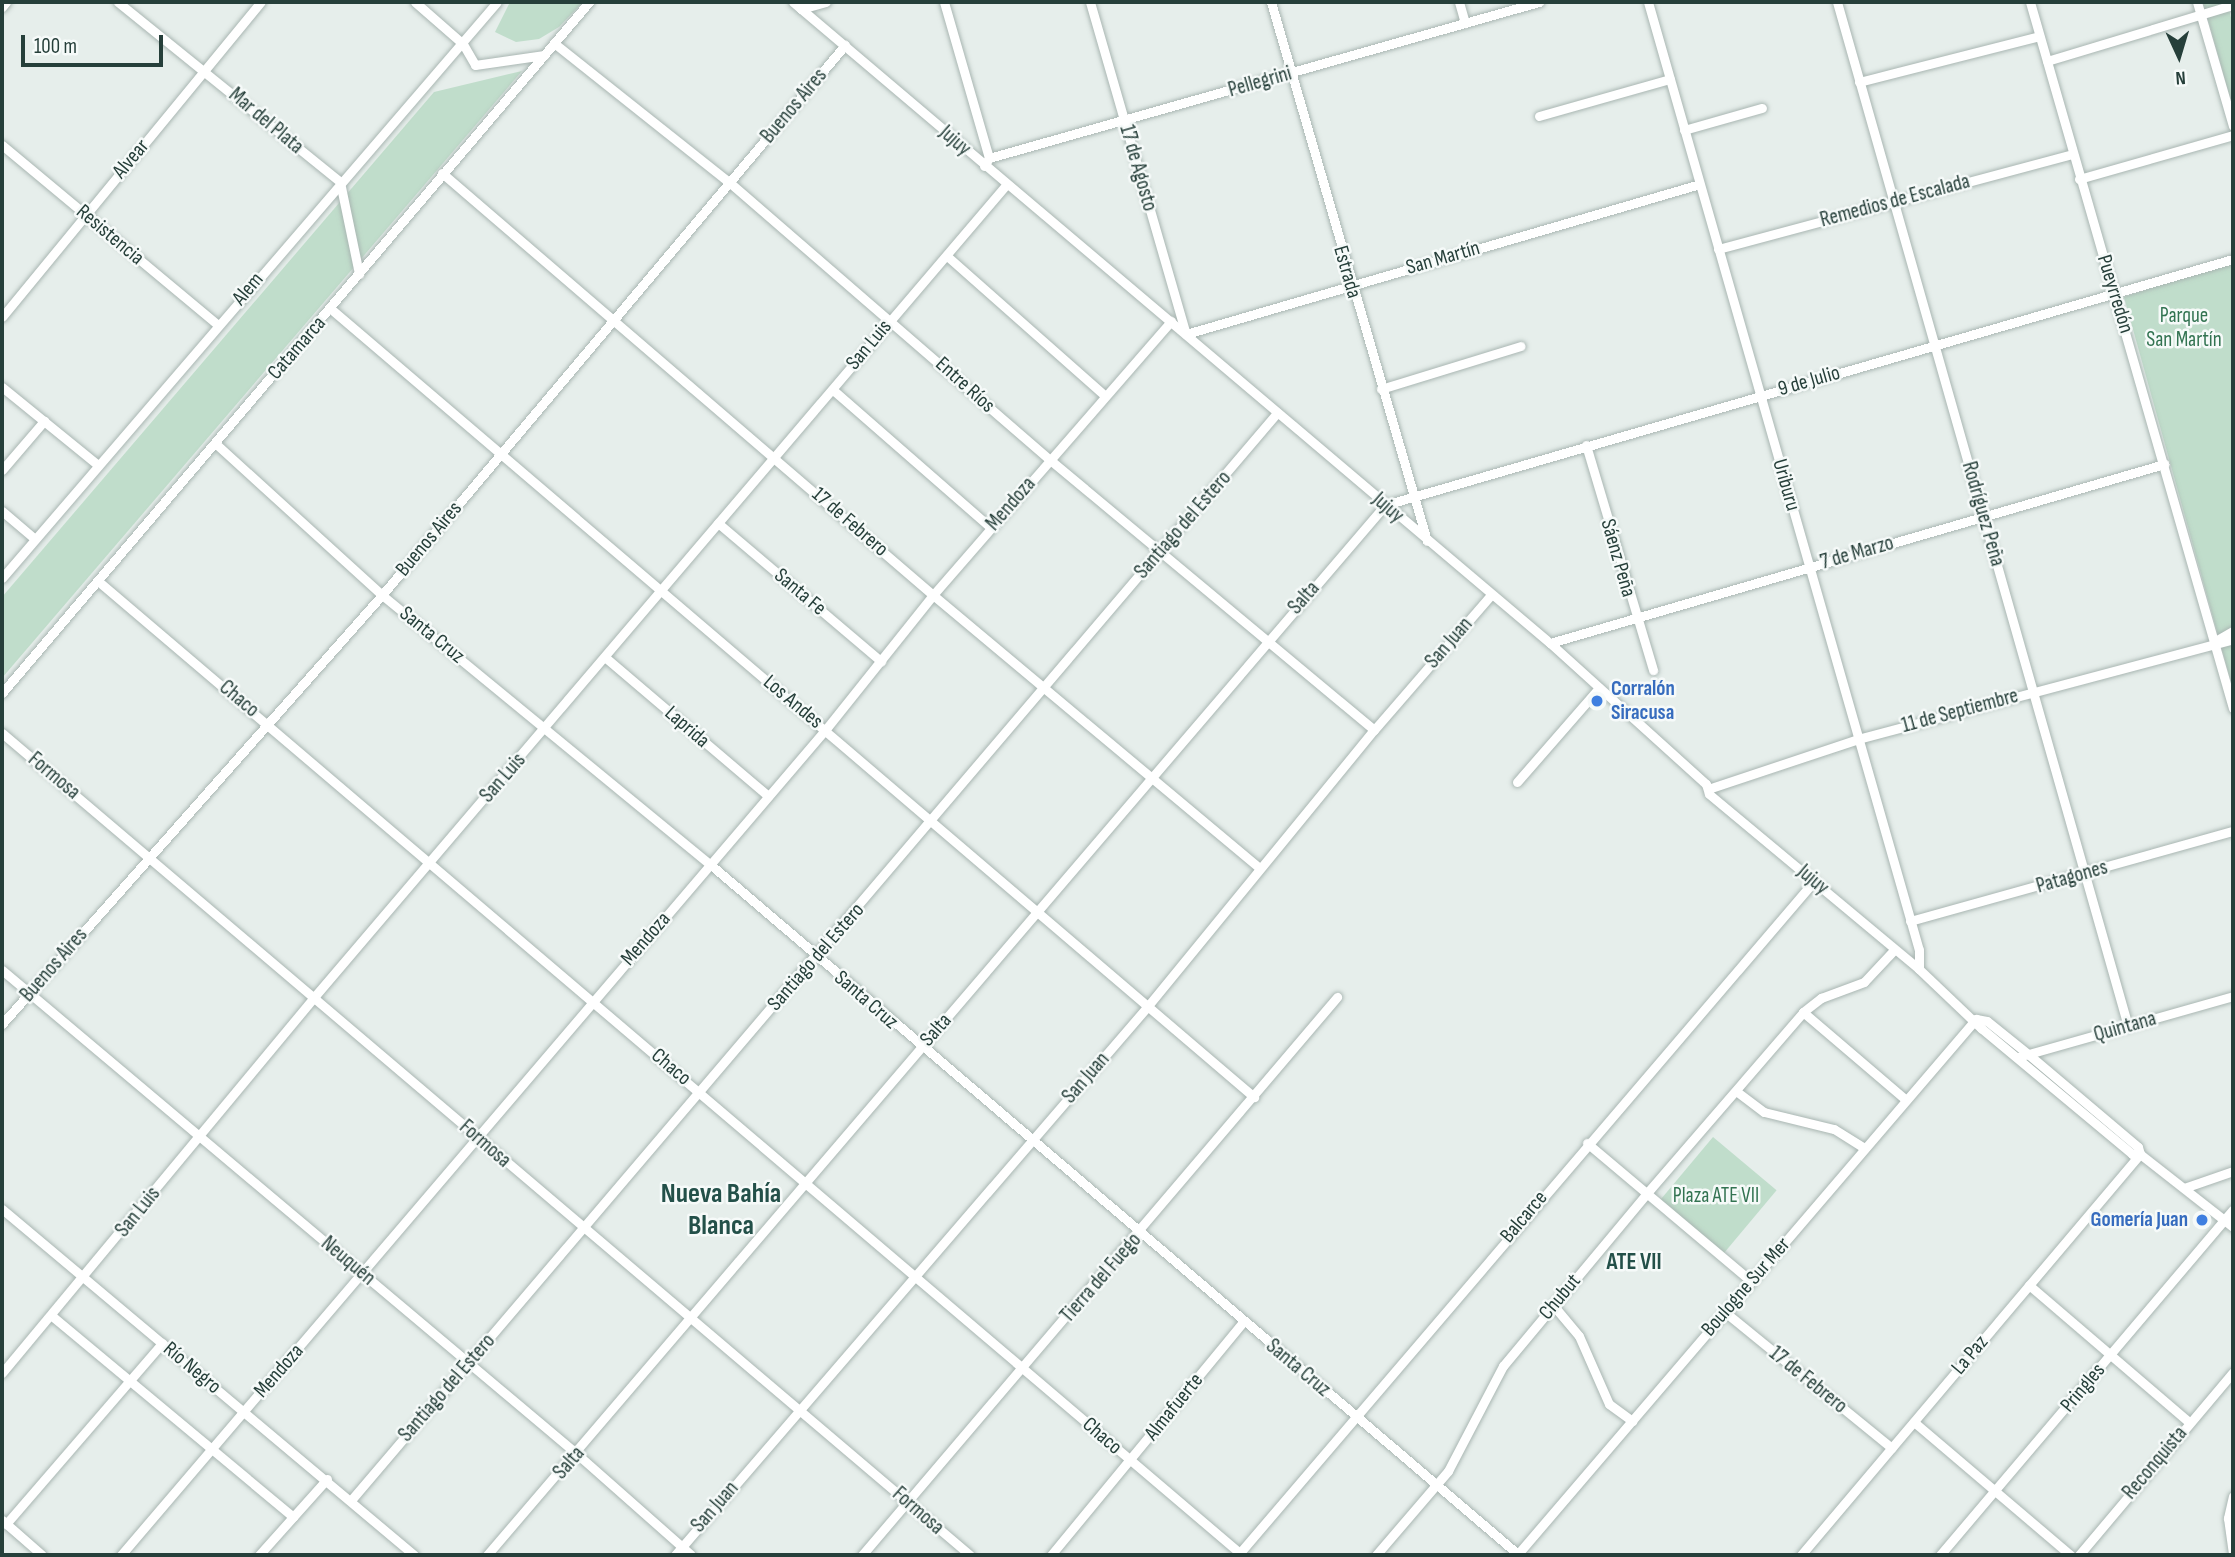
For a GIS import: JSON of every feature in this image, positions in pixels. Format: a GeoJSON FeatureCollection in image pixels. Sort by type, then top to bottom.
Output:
{"type":"FeatureCollection","features":[{"type":"Feature","properties":{"kind":"street"},"geometry":{"type":"LineString","coordinates":[[2,8],[6,2]]}},
{"type":"Feature","properties":{"kind":"street","name":"Mar del Plata"},"geometry":{"type":"LineString","coordinates":[[118,2],[340,182]]}},
{"type":"Feature","properties":{"kind":"street","name":"Alvear"},"geometry":{"type":"LineString","coordinates":[[2,317],[261,2]]}},
{"type":"Feature","properties":{"kind":"street"},"geometry":{"type":"LineString","coordinates":[[415,2],[463,44],[471,59],[482,66],[544,55]]}},
{"type":"Feature","properties":{"kind":"street","name":"Alem"},"geometry":{"type":"LineString","coordinates":[[2,578],[497,2]]}},
{"type":"Feature","properties":{"kind":"street","name":"Catamarca"},"geometry":{"type":"LineString","coordinates":[[2,693],[331,309],[442,173],[589,2]]}},
{"type":"Feature","properties":{"kind":"street","name":"Jujuy"},"geometry":{"type":"LineString","coordinates":[[793,2],[800,5],[987,162],[1006,185],[1171,321],[1427,542],[1550,643],[1708,789],[1894,950],[2023,1056],[2132,1154],[2140,1154]]}},
{"type":"Feature","properties":{"kind":"street"},"geometry":{"type":"LineString","coordinates":[[800,5],[826,2]]}},
{"type":"Feature","properties":{"kind":"street"},"geometry":{"type":"LineString","coordinates":[[944,2],[987,162]]}},
{"type":"Feature","properties":{"kind":"street","name":"17 de Agosto"},"geometry":{"type":"LineString","coordinates":[[1090,2],[1186,334]]}},
{"type":"Feature","properties":{"kind":"street","name":"Estrada"},"geometry":{"type":"LineString","coordinates":[[1271,2],[1411,495],[1427,542]]}},
{"type":"Feature","properties":{"kind":"street"},"geometry":{"type":"LineString","coordinates":[[1459,2],[1465,23]]}},
{"type":"Feature","properties":{"kind":"street","name":"Pellegrini"},"geometry":{"type":"LineString","coordinates":[[987,162],[1539,2]]}},
{"type":"Feature","properties":{"kind":"street","name":"Uriburu"},"geometry":{"type":"LineString","coordinates":[[1648,2],[1919,950],[1919,969]]}},
{"type":"Feature","properties":{"kind":"street","name":"Rodríguez Peña"},"geometry":{"type":"LineString","coordinates":[[1836,2],[2128,1026]]}},
{"type":"Feature","properties":{"kind":"street","name":"Pueyrredón"},"geometry":{"type":"LineString","coordinates":[[2030,2],[2233,708]]}},
{"type":"Feature","properties":{"kind":"street"},"geometry":{"type":"LineString","coordinates":[[2197,2],[2233,126]]}},
{"type":"Feature","properties":{"kind":"street"},"geometry":{"type":"LineString","coordinates":[[2047,61],[2233,3]]}},
{"type":"Feature","properties":{"kind":"street"},"geometry":{"type":"LineString","coordinates":[[1860,82],[2039,36]]}},
{"type":"Feature","properties":{"kind":"street","name":"Entre Ríos"},"geometry":{"type":"LineString","coordinates":[[554,43],[729,182],[891,319],[1049,460],[1265,643],[1374,730]]}},
{"type":"Feature","properties":{"kind":"street","name":"Buenos Aires"},"geometry":{"type":"LineString","coordinates":[[2,1024],[382,595],[609,320],[845,45]]}},
{"type":"Feature","properties":{"kind":"street"},"geometry":{"type":"LineString","coordinates":[[1539,116],[1670,79]]}},
{"type":"Feature","properties":{"kind":"street"},"geometry":{"type":"LineString","coordinates":[[1684,130],[1762,108]]}},
{"type":"Feature","properties":{"kind":"street"},"geometry":{"type":"LineString","coordinates":[[2079,179],[2233,135]]}},
{"type":"Feature","properties":{"kind":"street","name":"Resistencia"},"geometry":{"type":"LineString","coordinates":[[2,145],[218,325]]}},
{"type":"Feature","properties":{"kind":"street","name":"Remedios de Escalada"},"geometry":{"type":"LineString","coordinates":[[1718,249],[2072,154]]}},
{"type":"Feature","properties":{"kind":"street","name":"17 de Febrero"},"geometry":{"type":"LineString","coordinates":[[442,173],[609,320],[774,456],[933,596],[1259,868]]}},
{"type":"Feature","properties":{"kind":"street"},"geometry":{"type":"LineString","coordinates":[[340,182],[359,274]]}},
{"type":"Feature","properties":{"kind":"street","name":"San Martín"},"geometry":{"type":"LineString","coordinates":[[1186,334],[1700,184]]}},
{"type":"Feature","properties":{"kind":"street","name":"San Luis"},"geometry":{"type":"LineString","coordinates":[[2,1373],[85,1278],[315,996],[606,658],[774,456],[1006,185]]}},
{"type":"Feature","properties":{"kind":"street"},"geometry":{"type":"LineString","coordinates":[[947,256],[1104,394]]}},
{"type":"Feature","properties":{"kind":"street","name":"9 de Julio"},"geometry":{"type":"LineString","coordinates":[[1385,505],[1411,495],[2233,259]]}},
{"type":"Feature","properties":{"kind":"street","name":"Los Andes"},"geometry":{"type":"LineString","coordinates":[[331,309],[1254,1097]]}},
{"type":"Feature","properties":{"kind":"street","name":"Mendoza"},"geometry":{"type":"LineString","coordinates":[[121,1555],[826,729],[933,596],[1104,394],[1171,321]]}},
{"type":"Feature","properties":{"kind":"street"},"geometry":{"type":"LineString","coordinates":[[1381,388],[1521,346]]}},
{"type":"Feature","properties":{"kind":"street"},"geometry":{"type":"LineString","coordinates":[[2,387],[99,465]]}},
{"type":"Feature","properties":{"kind":"street"},"geometry":{"type":"LineString","coordinates":[[832,390],[991,528]]}},
{"type":"Feature","properties":{"kind":"street","name":"Santiago del Estero"},"geometry":{"type":"LineString","coordinates":[[352,1499],[930,823],[1041,685],[1160,552],[1278,413]]}},
{"type":"Feature","properties":{"kind":"street"},"geometry":{"type":"LineString","coordinates":[[2,470],[44,421]]}},
{"type":"Feature","properties":{"kind":"street","name":"Santa Cruz"},"geometry":{"type":"LineString","coordinates":[[215,443],[382,595],[546,727],[710,865],[1518,1555]]}},
{"type":"Feature","properties":{"kind":"street","name":"Sáenz Peña"},"geometry":{"type":"LineString","coordinates":[[1586,445],[1635,619],[1653,670]]}},
{"type":"Feature","properties":{"kind":"street","name":"7 de Marzo"},"geometry":{"type":"LineString","coordinates":[[1550,643],[2164,464]]}},
{"type":"Feature","properties":{"kind":"street","name":"Salta"},"geometry":{"type":"LineString","coordinates":[[487,1555],[692,1320],[921,1047],[1385,505]]}},
{"type":"Feature","properties":{"kind":"street"},"geometry":{"type":"LineString","coordinates":[[2,511],[35,540]]}},
{"type":"Feature","properties":{"kind":"street","name":"Santa Fe"},"geometry":{"type":"LineString","coordinates":[[718,523],[881,661]]}},
{"type":"Feature","properties":{"kind":"street","name":"Chaco"},"geometry":{"type":"LineString","coordinates":[[98,581],[701,1092],[1240,1555]]}},
{"type":"Feature","properties":{"kind":"street","name":"San Juan"},"geometry":{"type":"LineString","coordinates":[[678,1551],[1147,1007],[1374,730],[1491,595]]}},
{"type":"Feature","properties":{"kind":"street"},"geometry":{"type":"LineString","coordinates":[[2214,641],[2233,631]]}},
{"type":"Feature","properties":{"kind":"street"},"geometry":{"type":"LineString","coordinates":[[2214,641],[2233,639]]}},
{"type":"Feature","properties":{"kind":"street","name":"11 de Septiembre"},"geometry":{"type":"LineString","coordinates":[[1708,789],[1858,739],[2214,641]]}},
{"type":"Feature","properties":{"kind":"street","name":"Laprida"},"geometry":{"type":"LineString","coordinates":[[606,658],[768,796]]}},
{"type":"Feature","properties":{"kind":"street"},"geometry":{"type":"LineString","coordinates":[[1517,782],[1599,688]]}},
{"type":"Feature","properties":{"kind":"street","name":"Formosa"},"geometry":{"type":"LineString","coordinates":[[2,733],[151,856],[478,1138],[970,1555]]}},
{"type":"Feature","properties":{"kind":"street","name":"Patagones"},"geometry":{"type":"LineString","coordinates":[[1910,921],[2233,831]]}},
{"type":"Feature","properties":{"kind":"street","name":"Balcarce"},"geometry":{"type":"LineString","coordinates":[[1240,1555],[1354,1416],[1814,881]]}},
{"type":"Feature","properties":{"kind":"street","name":"Chubut"},"geometry":{"type":"LineString","coordinates":[[1376,1555],[1456,1458],[1503,1366],[1647,1193],[1803,1012],[1821,998],[1857,986],[1894,950]]}},
{"type":"Feature","properties":{"kind":"street","name":"Neuquén"},"geometry":{"type":"LineString","coordinates":[[2,970],[577,1454],[678,1551],[691,1555]]}},
{"type":"Feature","properties":{"kind":"street","name":"Quintana"},"geometry":{"type":"LineString","coordinates":[[2023,1056],[2233,996]]}},
{"type":"Feature","properties":{"kind":"street","name":"Tierra del Fuego"},"geometry":{"type":"LineString","coordinates":[[862,1555],[1139,1234],[1337,997]]}},
{"type":"Feature","properties":{"kind":"street"},"geometry":{"type":"LineString","coordinates":[[1803,1012],[1906,1100]]}},
{"type":"Feature","properties":{"kind":"street","name":"Boulogne Sur Mer"},"geometry":{"type":"LineString","coordinates":[[1518,1555],[1976,1019]]}},
{"type":"Feature","properties":{"kind":"street"},"geometry":{"type":"LineString","coordinates":[[1736,1091],[1764,1112],[1834,1129],[1865,1148]]}},
{"type":"Feature","properties":{"kind":"street"},"geometry":{"type":"LineString","coordinates":[[1587,1143],[1751,1281]]}},
{"type":"Feature","properties":{"kind":"street"},"geometry":{"type":"LineString","coordinates":[[2140,1154],[2233,1227]]}},
{"type":"Feature","properties":{"kind":"street","name":"La Paz"},"geometry":{"type":"LineString","coordinates":[[1801,1555],[2140,1154]]}},
{"type":"Feature","properties":{"kind":"street"},"geometry":{"type":"LineString","coordinates":[[2184,1188],[2233,1171]]}},
{"type":"Feature","properties":{"kind":"street","name":"Río Negro"},"geometry":{"type":"LineString","coordinates":[[2,1209],[352,1499],[414,1555]]}},
{"type":"Feature","properties":{"kind":"street","name":"Pringles"},"geometry":{"type":"LineString","coordinates":[[1940,1555],[2233,1209]]}},
{"type":"Feature","properties":{"kind":"street"},"geometry":{"type":"LineString","coordinates":[[2029,1285],[2189,1422]]}},
{"type":"Feature","properties":{"kind":"street"},"geometry":{"type":"LineString","coordinates":[[1553,1305],[1579,1336],[1609,1404],[1632,1421]]}},
{"type":"Feature","properties":{"kind":"street","name":"17 de Febrero"},"geometry":{"type":"LineString","coordinates":[[1725,1312],[1892,1448]]}},
{"type":"Feature","properties":{"kind":"street"},"geometry":{"type":"LineString","coordinates":[[52,1316],[293,1517]]}},
{"type":"Feature","properties":{"kind":"street","name":"Almafuerte"},"geometry":{"type":"LineString","coordinates":[[1051,1555],[1244,1322]]}},
{"type":"Feature","properties":{"kind":"street"},"geometry":{"type":"LineString","coordinates":[[42,1555],[4,1522],[162,1343]]}},
{"type":"Feature","properties":{"kind":"street","name":"Reconquista"},"geometry":{"type":"LineString","coordinates":[[2079,1555],[2233,1372]]}},
{"type":"Feature","properties":{"kind":"street"},"geometry":{"type":"LineString","coordinates":[[1914,1422],[2070,1555]]}},
{"type":"Feature","properties":{"kind":"street"},"geometry":{"type":"LineString","coordinates":[[259,1555],[327,1479]]}},
{"type":"Feature","properties":{"kind":"street"},"geometry":{"type":"LineString","coordinates":[[2233,1496],[2228,1518],[2233,1555]]}},
{"type":"Feature","properties":{"kind":"green space"},"geometry":{"type":"Polygon","coordinates":[[[510,2],[583,2],[559,27],[539,39],[516,42],[495,32],[510,2]]]}},
{"type":"Feature","properties":{"kind":"green space"},"geometry":{"type":"Polygon","coordinates":[[[2203,2],[2227,2],[2233,25],[2233,108],[2203,2]]]}},
{"type":"Feature","properties":{"kind":"green space"},"geometry":{"type":"Polygon","coordinates":[[[522,71],[2,678],[2,597],[434,92],[522,71]]]}},
{"type":"Feature","properties":{"kind":"green space","name":"Parque San Martín"},"geometry":{"type":"Polygon","coordinates":[[[2233,261],[2233,689],[2124,297],[2233,261]]]}},
{"type":"Feature","properties":{"kind":"green space","name":"Plaza ATE VII"},"geometry":{"type":"Polygon","coordinates":[[[1713,1137],[1777,1190],[1721,1256],[1658,1203],[1713,1137]]]}},
{"type":"Feature","properties":{"kind":"place","name":"Corralón Siracusa"},"geometry":{"type":"Point","coordinates":[1597,701]}},
{"type":"Feature","properties":{"kind":"place","name":"Gomería Juan"},"geometry":{"type":"Point","coordinates":[2202,1220]}},
{"type":"Feature","properties":{"kind":"district","name":"Nueva Bahía Blanca"},"geometry":{"type":"Point","coordinates":[721,1210]}},
{"type":"Feature","properties":{"kind":"district","name":"ATE VII"},"geometry":{"type":"Point","coordinates":[1634,1262]}}]}
